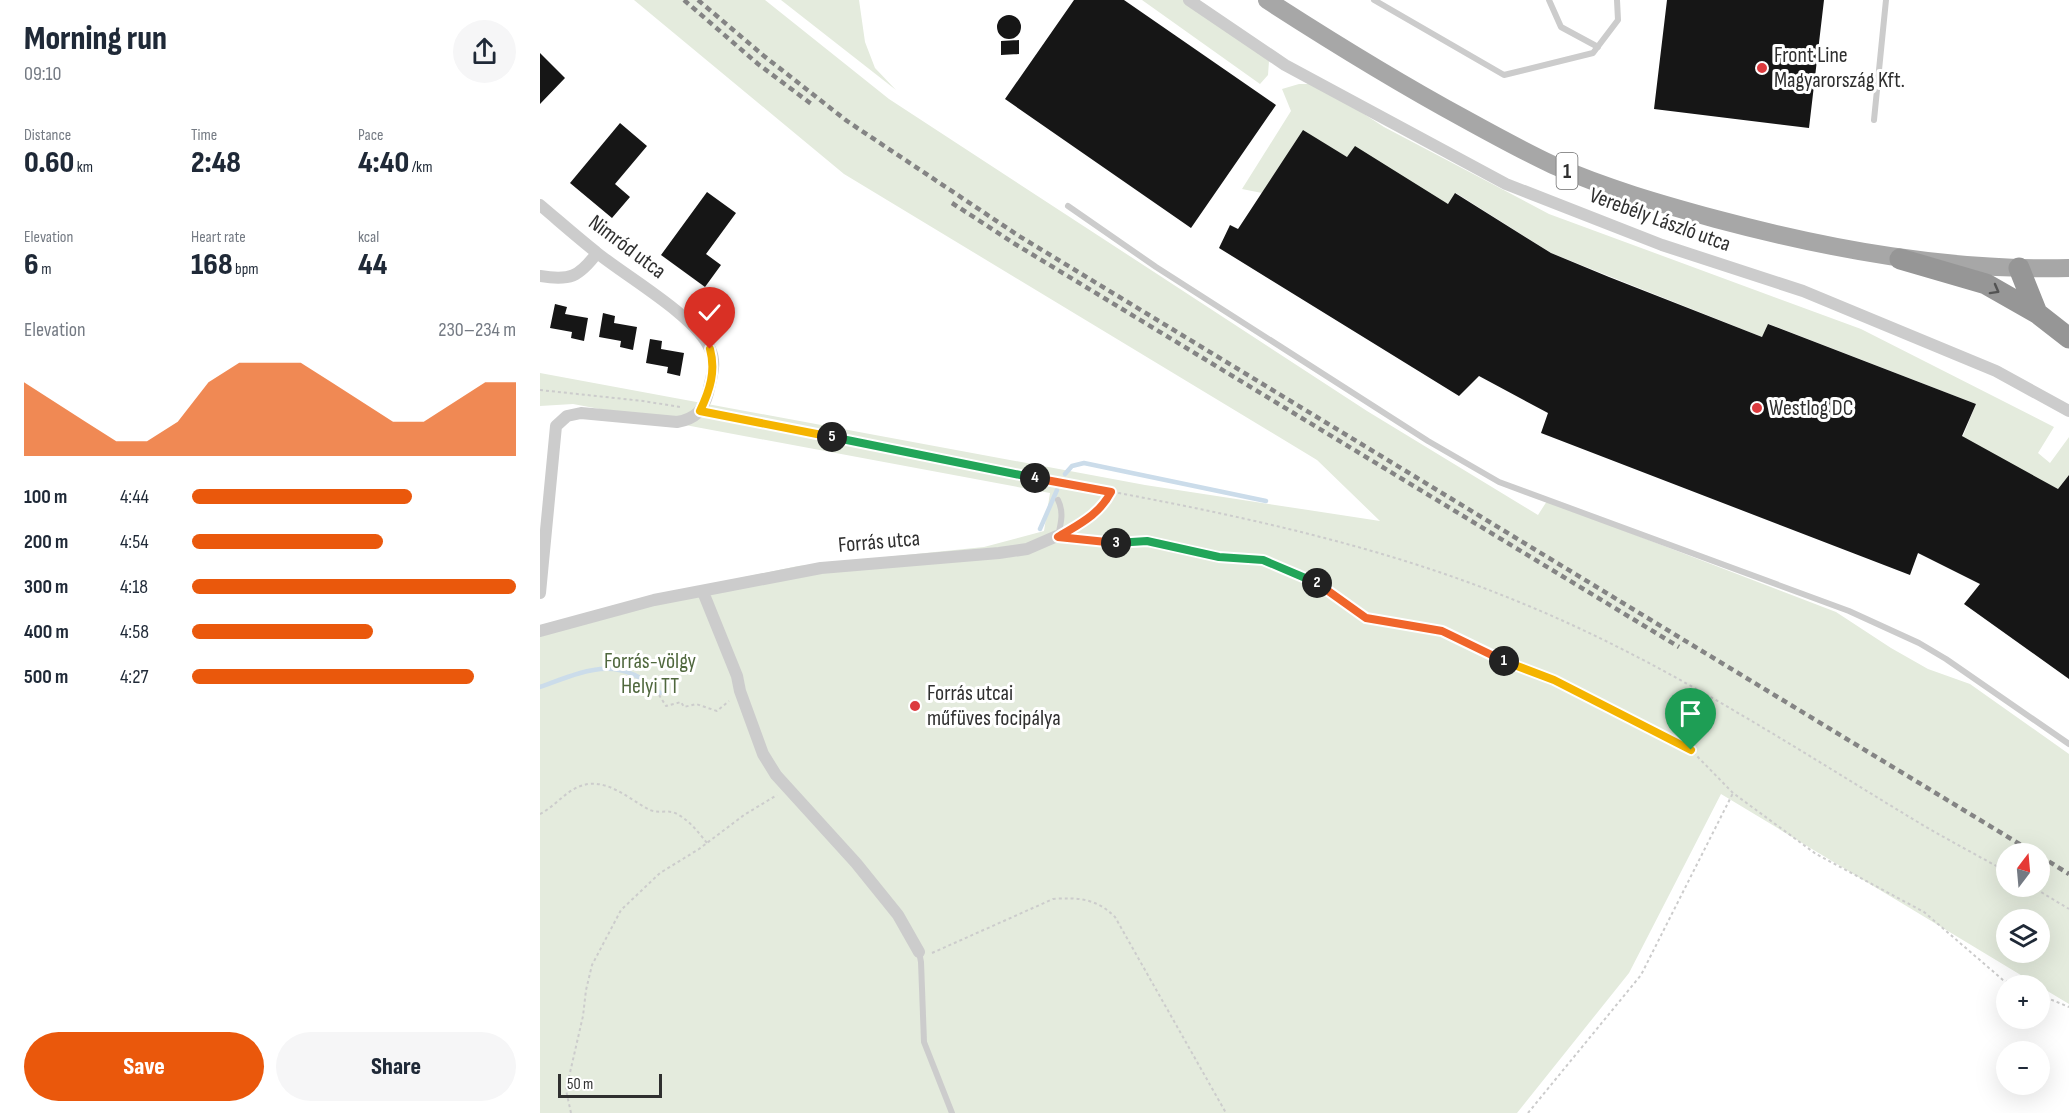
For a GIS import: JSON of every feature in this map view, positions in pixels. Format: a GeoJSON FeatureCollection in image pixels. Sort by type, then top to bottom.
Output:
{"type":"FeatureCollection","features":[{"type":"Feature","properties":{"kind":"highway"},"geometry":{"type":"LineString","coordinates":[[1900,259],[1986,284],[2037,313],[2069,338]]}},
{"type":"Feature","properties":{"kind":"highway"},"geometry":{"type":"LineString","coordinates":[[2019,268],[2037,313]]}},
{"type":"Feature","properties":{"kind":"main road","name":"1"},"geometry":{"type":"LineString","coordinates":[[1267,0],[1370,66],[1430,100],[1518,148],[1590,180],[1675,208],[1818,244],[1900,259],[1986,267],[2069,268]]}},
{"type":"Feature","properties":{"kind":"street","name":"Verebély László utca"},"geometry":{"type":"LineString","coordinates":[[1189,0],[1286,65],[1506,184],[1662,246],[1803,291],[1996,371],[2069,411]]}},
{"type":"Feature","properties":{"kind":"street","name":"Nimród utca"},"geometry":{"type":"LineString","coordinates":[[540,205],[597,253],[664,302],[701,333],[710,349],[715,365],[700,411]]}},
{"type":"Feature","properties":{"kind":"street"},"geometry":{"type":"LineString","coordinates":[[540,276],[569,277],[583,271],[597,253]]}},
{"type":"Feature","properties":{"kind":"street"},"geometry":{"type":"LineString","coordinates":[[540,592],[556,426],[567,416],[581,413],[677,422],[691,420],[700,411]]}},
{"type":"Feature","properties":{"kind":"street","name":"Forrás utca"},"geometry":{"type":"LineString","coordinates":[[540,631],[654,600],[821,568],[999,553],[1027,549],[1058,537]]}},
{"type":"Feature","properties":{"kind":"street"},"geometry":{"type":"LineString","coordinates":[[703,592],[737,676],[740,692],[763,754],[789,788],[856,863],[898,915],[918,952]]}},
{"type":"Feature","properties":{"kind":"lane"},"geometry":{"type":"LineString","coordinates":[[1374,0],[1504,75],[1593,53],[1618,20],[1617,0]]}},
{"type":"Feature","properties":{"kind":"lane"},"geometry":{"type":"LineString","coordinates":[[1549,0],[1561,27],[1598,47]]}},
{"type":"Feature","properties":{"kind":"lane"},"geometry":{"type":"LineString","coordinates":[[1874,120],[1886,0]]}},
{"type":"Feature","properties":{"kind":"lane"},"geometry":{"type":"LineString","coordinates":[[1068,206],[1176,280],[1428,441],[1498,482],[1837,606],[1889,629],[1946,659],[2069,744]]}},
{"type":"Feature","properties":{"kind":"lane"},"geometry":{"type":"LineString","coordinates":[[1058,500],[1061,506],[1062,521],[1058,537]]}},
{"type":"Feature","properties":{"kind":"lane"},"geometry":{"type":"LineString","coordinates":[[918,952],[921,962],[924,1042],[952,1113]]}},
{"type":"Feature","properties":{"kind":"path"},"geometry":{"type":"LineString","coordinates":[[540,390],[643,401],[700,411],[958,464],[1111,492],[1355,545],[1432,568],[1520,602],[1644,660],[1829,766],[1917,822],[1996,866]]}},
{"type":"Feature","properties":{"kind":"path"},"geometry":{"type":"LineString","coordinates":[[1058,537],[1091,517],[1104,505],[1111,492]]}},
{"type":"Feature","properties":{"kind":"path"},"geometry":{"type":"LineString","coordinates":[[1058,537],[1109,544],[1147,541],[1219,557],[1263,560],[1315,581],[1366,618],[1442,631],[1499,660],[1554,680],[1691,750],[1733,793],[1816,854],[1924,912],[1997,975]]}},
{"type":"Feature","properties":{"kind":"path"},"geometry":{"type":"LineString","coordinates":[[659,695],[666,706],[681,702],[684,707],[696,705],[717,711],[740,692]]}},
{"type":"Feature","properties":{"kind":"path"},"geometry":{"type":"LineString","coordinates":[[540,814],[578,787],[602,784],[626,793],[652,811],[675,812],[689,821],[707,843]]}},
{"type":"Feature","properties":{"kind":"path"},"geometry":{"type":"LineString","coordinates":[[571,1113],[566,1090],[592,965],[621,910],[660,873],[707,843],[744,815],[789,788]]}},
{"type":"Feature","properties":{"kind":"path"},"geometry":{"type":"LineString","coordinates":[[1528,1113],[1641,975],[1733,793]]}},
{"type":"Feature","properties":{"kind":"path"},"geometry":{"type":"LineString","coordinates":[[933,954],[962,938],[1053,899],[1071,897],[1103,905],[1115,918],[1226,1113]]}},
{"type":"Feature","properties":{"kind":"path"},"geometry":{"type":"LineString","coordinates":[[2049,897],[2069,909]]}},
{"type":"Feature","properties":{"kind":"path"},"geometry":{"type":"LineString","coordinates":[[2050,999],[2069,1007]]}},
{"type":"Feature","properties":{"kind":"green space","name":"Forrás-völgy Helyi TT"},"geometry":{"type":"Polygon","coordinates":[[[634,0],[765,0],[889,99],[1367,411],[1538,515],[1547,501],[1836,612],[1928,669],[1970,684],[2069,754],[2069,1004],[2050,993],[2050,975],[2021,975],[2001,963],[2050,963],[2050,909],[1996,909],[1996,960],[1721,794],[1629,973],[1517,1113],[540,1113],[540,631],[701,586],[798,566],[984,547],[1044,531],[1050,493],[573,404],[540,406],[540,373],[1145,485],[1380,521],[1317,460],[844,174],[634,0]]]}},
{"type":"Feature","properties":{"kind":"green space"},"geometry":{"type":"Polygon","coordinates":[[[781,0],[859,0],[865,42],[875,68],[896,90],[781,0]]]}},
{"type":"Feature","properties":{"kind":"green space"},"geometry":{"type":"Polygon","coordinates":[[[1142,0],[1194,0],[1269,61],[1268,75],[1260,84],[1142,0]]]}},
{"type":"Feature","properties":{"kind":"green space"},"geometry":{"type":"Polygon","coordinates":[[[1299,84],[1318,84],[1384,127],[1549,214],[1861,329],[2054,427],[2038,453],[2050,463],[2069,437],[2069,475],[2058,489],[1961,441],[1976,404],[1769,324],[1762,337],[1551,253],[1456,193],[1448,204],[1353,152],[1347,157],[1303,131],[1262,193],[1242,189],[1291,111],[1282,89],[1299,84]]]}},
{"type":"Feature","properties":{"kind":"building"},"geometry":{"type":"Polygon","coordinates":[[[1074,0],[1124,0],[1276,105],[1191,228],[1005,99],[1074,0]]]}},
{"type":"Feature","properties":{"kind":"building"},"geometry":{"type":"Polygon","coordinates":[[[1667,0],[1824,0],[1809,128],[1654,109],[1667,0]]]}},
{"type":"Feature","properties":{"kind":"building"},"geometry":{"type":"Polygon","coordinates":[[[1009,15],[1017,19],[1021,27],[1017,35],[1009,39],[1001,35],[997,27],[1001,19],[1009,15]]]}},
{"type":"Feature","properties":{"kind":"building"},"geometry":{"type":"Polygon","coordinates":[[[1019,40],[1019,54],[1001,55],[1001,41],[1019,40]]]}},
{"type":"Feature","properties":{"kind":"building"},"geometry":{"type":"Polygon","coordinates":[[[540,53],[565,78],[540,104],[540,53]]]}},
{"type":"Feature","properties":{"kind":"building"},"geometry":{"type":"Polygon","coordinates":[[[620,123],[647,146],[615,184],[630,197],[612,218],[570,183],[620,123]]]}},
{"type":"Feature","properties":{"kind":"building","name":"Westlog DC"},"geometry":{"type":"Polygon","coordinates":[[[1303,130],[1347,157],[1355,146],[1448,204],[1455,193],[1551,253],[1609,277],[1762,337],[1768,324],[1976,404],[1962,436],[2058,489],[2069,475],[2069,679],[1964,604],[1980,584],[1918,553],[1910,575],[1541,433],[1548,413],[1479,376],[1459,396],[1219,248],[1230,225],[1238,229],[1303,130]]]}},
{"type":"Feature","properties":{"kind":"building"},"geometry":{"type":"Polygon","coordinates":[[[707,192],[736,213],[706,254],[721,265],[705,287],[661,255],[707,192]]]}},
{"type":"Feature","properties":{"kind":"building"},"geometry":{"type":"Polygon","coordinates":[[[555,304],[567,307],[565,314],[588,318],[584,341],[571,338],[572,332],[550,328],[555,304]]]}},
{"type":"Feature","properties":{"kind":"building"},"geometry":{"type":"Polygon","coordinates":[[[603,313],[615,316],[614,323],[637,327],[633,350],[620,347],[621,341],[599,337],[603,313]]]}},
{"type":"Feature","properties":{"kind":"building"},"geometry":{"type":"Polygon","coordinates":[[[650,339],[662,341],[661,349],[684,353],[680,376],[667,373],[668,367],[646,363],[650,339]]]}},
{"type":"Feature","properties":{"kind":"waterway"},"geometry":{"type":"LineString","coordinates":[[1065,474],[1072,466],[1084,463],[1266,501]]}},
{"type":"Feature","properties":{"kind":"waterway"},"geometry":{"type":"LineString","coordinates":[[1040,529],[1057,490]]}},
{"type":"Feature","properties":{"kind":"waterway"},"geometry":{"type":"LineString","coordinates":[[540,687],[588,671],[616,669],[631,673],[660,693]]}},
{"type":"Feature","properties":{"kind":"railway"},"geometry":{"type":"LineString","coordinates":[[684,0],[758,64],[814,106]]}},
{"type":"Feature","properties":{"kind":"railway"},"geometry":{"type":"LineString","coordinates":[[698,0],[764,56],[847,121],[1019,236],[2018,843]]}},
{"type":"Feature","properties":{"kind":"railway"},"geometry":{"type":"LineString","coordinates":[[952,203],[1015,244],[1679,647]]}},
{"type":"Feature","properties":{"kind":"railway"},"geometry":{"type":"LineString","coordinates":[[2050,862],[2069,874]]}},
{"type":"Feature","properties":{"kind":"place","name":"Front Line Magyarország Kft."},"geometry":{"type":"Point","coordinates":[1762,68]}},
{"type":"Feature","properties":{"kind":"place","name":"Westlog DC"},"geometry":{"type":"Point","coordinates":[1757,408]}},
{"type":"Feature","properties":{"kind":"place","name":"Forrás utcai műfüves focipálya"},"geometry":{"type":"Point","coordinates":[915,706]}},
{"type":"Feature","properties":{"kind":"route"},"geometry":{"type":"LineString","coordinates":[[710,349],[715,365],[707,397],[700,411],[958,464],[1111,492],[1104,505],[1091,517],[1058,537],[1109,544],[1147,541],[1219,557],[1263,560],[1315,581],[1366,618],[1442,631],[1499,660],[1554,680],[1691,750]]}}]}
